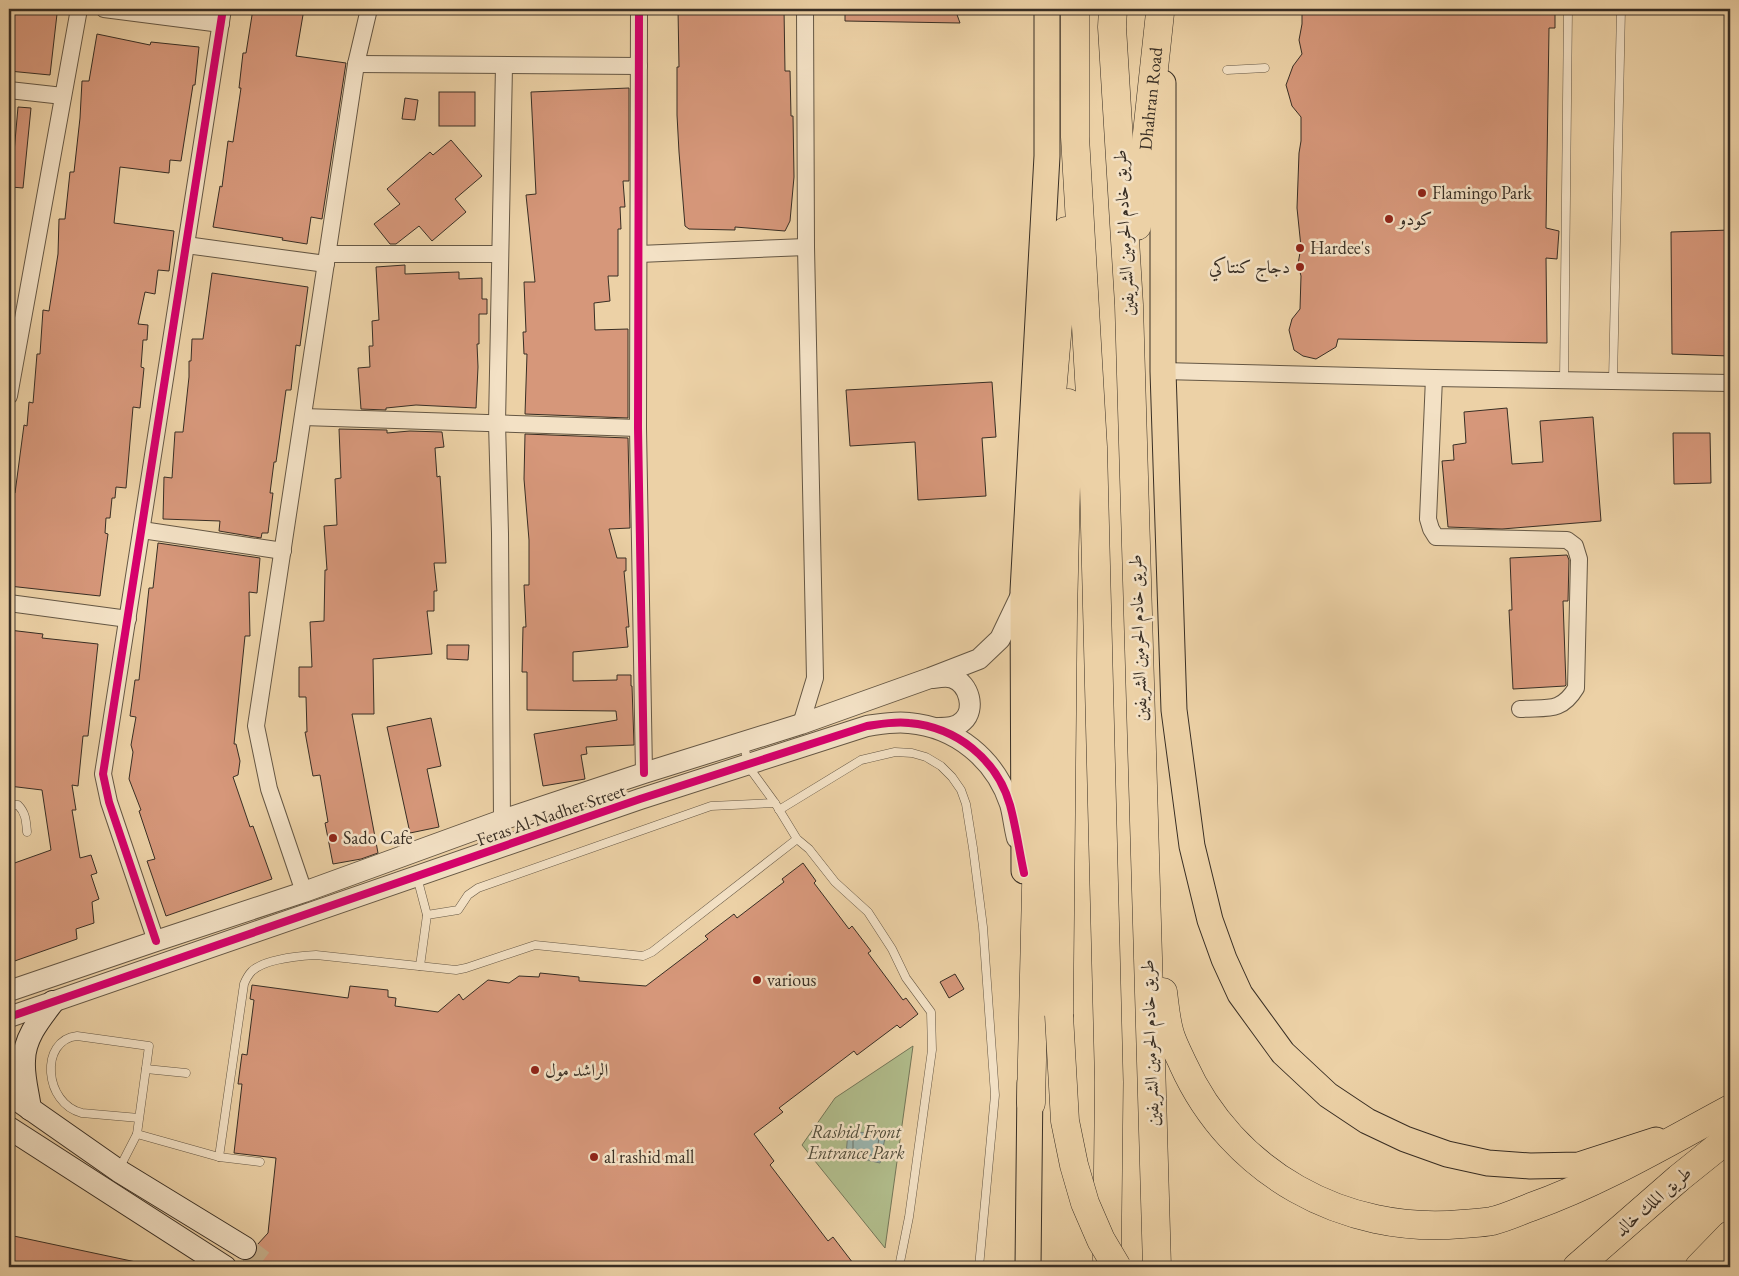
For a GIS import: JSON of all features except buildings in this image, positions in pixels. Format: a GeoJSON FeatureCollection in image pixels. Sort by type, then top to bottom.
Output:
{"type":"FeatureCollection","features":[{"type":"Feature","properties":{"kind":"highway"},"geometry":{"type":"LineString","coordinates":[[1075,9],[1075,137],[1063,614],[1059,1015],[1065,1122],[1074,1165],[1085,1203],[1101,1240],[1117,1267]]}},
{"type":"Feature","properties":{"kind":"highway","name":"طريق خادم الحرمين الشريفين"},"geometry":{"type":"LineString","coordinates":[[1113,9],[1112,27],[1129,305],[1157,1267]]}},
{"type":"Feature","properties":{"kind":"highway","name":"Dhahran Road"},"geometry":{"type":"LineString","coordinates":[[1129,305],[1160,11]]}},
{"type":"Feature","properties":{"kind":"highway"},"geometry":{"type":"LineString","coordinates":[[1031,1103],[1046,463],[1075,137]]}},
{"type":"Feature","properties":{"kind":"highway"},"geometry":{"type":"LineString","coordinates":[[1075,137],[1094,447],[1109,1082],[1107,1267]]}},
{"type":"Feature","properties":{"kind":"highway"},"geometry":{"type":"LineString","coordinates":[[1144,832],[1157,959],[1170,1036],[1192,1084],[1214,1119],[1246,1153],[1282,1181],[1315,1200],[1365,1217],[1417,1225],[1450,1225],[1492,1221],[1554,1199],[1613,1173],[1730,1108]]}},
{"type":"Feature","properties":{"kind":"highway","name":"طريق الملك خالد"},"geometry":{"type":"LineString","coordinates":[[1577,1267],[1679,1178],[1730,1137]]}},
{"type":"Feature","properties":{"kind":"highway"},"geometry":{"type":"LineString","coordinates":[[1699,1267],[1730,1235]]}},
{"type":"Feature","properties":{"kind":"main road"},"geometry":{"type":"LineString","coordinates":[[1028,1267],[1031,1103],[1024,873],[1023,591],[1046,156],[1047,9]]}},
{"type":"Feature","properties":{"kind":"main road"},"geometry":{"type":"LineString","coordinates":[[1160,11],[1162,41],[1163,371],[1174,710],[1194,855],[1210,920],[1224,960],[1240,994],[1283,1053],[1328,1095],[1367,1121],[1405,1139],[1447,1154],[1497,1164],[1530,1166],[1579,1165],[1697,1127]]}},
{"type":"Feature","properties":{"kind":"main road"},"geometry":{"type":"LineString","coordinates":[[30,1108],[24,1060],[27,1044],[36,1024],[53,1002]]}},
{"type":"Feature","properties":{"kind":"main road"},"geometry":{"type":"LineString","coordinates":[[9,1094],[119,1171],[245,1248]]}},
{"type":"Feature","properties":{"kind":"main road"},"geometry":{"type":"LineString","coordinates":[[12,1133],[225,1267]]}},
{"type":"Feature","properties":{"kind":"street"},"geometry":{"type":"LineString","coordinates":[[9,396],[79,9]]}},
{"type":"Feature","properties":{"kind":"street"},"geometry":{"type":"LineString","coordinates":[[104,9],[222,17],[103,774],[109,802],[156,940]]}},
{"type":"Feature","properties":{"kind":"street"},"geometry":{"type":"LineString","coordinates":[[304,892],[269,789],[256,726],[356,64],[369,9]]}},
{"type":"Feature","properties":{"kind":"street"},"geometry":{"type":"LineString","coordinates":[[639,9],[638,428],[644,773]]}},
{"type":"Feature","properties":{"kind":"street"},"geometry":{"type":"LineString","coordinates":[[801,724],[815,678],[806,247],[805,9]]}},
{"type":"Feature","properties":{"kind":"street"},"geometry":{"type":"LineString","coordinates":[[356,64],[639,66]]}},
{"type":"Feature","properties":{"kind":"street"},"geometry":{"type":"LineString","coordinates":[[502,820],[497,423],[504,66]]}},
{"type":"Feature","properties":{"kind":"street"},"geometry":{"type":"LineString","coordinates":[[9,90],[63,96]]}},
{"type":"Feature","properties":{"kind":"street"},"geometry":{"type":"LineString","coordinates":[[186,245],[327,259],[500,254]]}},
{"type":"Feature","properties":{"kind":"street"},"geometry":{"type":"LineString","coordinates":[[639,254],[806,247]]}},
{"type":"Feature","properties":{"kind":"street"},"geometry":{"type":"LineString","coordinates":[[1163,371],[1564,381],[1613,380],[1730,383]]}},
{"type":"Feature","properties":{"kind":"street"},"geometry":{"type":"LineString","coordinates":[[1434,378],[1428,519],[1436,537],[1567,540],[1575,546],[1579,559],[1576,688],[1570,698],[1559,706],[1520,709]]}},
{"type":"Feature","properties":{"kind":"street"},"geometry":{"type":"LineString","coordinates":[[303,417],[638,428]]}},
{"type":"Feature","properties":{"kind":"street"},"geometry":{"type":"LineString","coordinates":[[142,530],[283,552]]}},
{"type":"Feature","properties":{"kind":"street","name":"Feras Al-Nadher Street"},"geometry":{"type":"LineString","coordinates":[[9,991],[156,940],[304,892],[502,820],[644,773],[744,743],[930,678],[978,659],[1000,638],[1023,591]]}},
{"type":"Feature","properties":{"kind":"street"},"geometry":{"type":"LineString","coordinates":[[9,603],[128,619]]}},
{"type":"Feature","properties":{"kind":"street"},"geometry":{"type":"LineString","coordinates":[[930,678],[953,678],[961,683],[969,699],[970,709],[965,720],[949,728],[938,728]]}},
{"type":"Feature","properties":{"kind":"street","name":"Feras Al-Nadher Street"},"geometry":{"type":"LineString","coordinates":[[9,1017],[640,800],[867,726],[888,723],[908,722],[938,728],[957,736],[976,751],[991,767],[1010,804],[1024,873]]}},
{"type":"Feature","properties":{"kind":"lane"},"geometry":{"type":"LineString","coordinates":[[1564,381],[1568,9]]}},
{"type":"Feature","properties":{"kind":"lane"},"geometry":{"type":"LineString","coordinates":[[1613,380],[1621,9]]}},
{"type":"Feature","properties":{"kind":"lane"},"geometry":{"type":"LineString","coordinates":[[1227,70],[1266,68]]}},
{"type":"Feature","properties":{"kind":"lane"},"geometry":{"type":"LineString","coordinates":[[744,743],[748,766],[777,806],[797,839],[809,849],[835,882],[868,912],[892,949],[906,978],[931,1012],[932,1050],[909,1218],[899,1267]]}},
{"type":"Feature","properties":{"kind":"lane"},"geometry":{"type":"LineString","coordinates":[[427,915],[458,910],[468,895],[478,888],[711,806],[777,806],[861,760],[895,752],[912,753],[926,757],[941,766],[961,790],[966,804],[983,927],[995,1096],[978,1267]]}},
{"type":"Feature","properties":{"kind":"lane"},"geometry":{"type":"LineString","coordinates":[[9,805],[18,805],[23,811],[27,832]]}},
{"type":"Feature","properties":{"kind":"lane"},"geometry":{"type":"LineString","coordinates":[[219,1157],[244,984],[253,970],[267,963],[300,956],[316,955],[461,970],[535,945],[643,956],[652,952],[797,839]]}},
{"type":"Feature","properties":{"kind":"lane"},"geometry":{"type":"LineString","coordinates":[[417,877],[427,915],[420,966]]}},
{"type":"Feature","properties":{"kind":"lane"},"geometry":{"type":"LineString","coordinates":[[119,1171],[137,1134],[149,1046],[77,1036],[61,1042],[54,1053],[52,1061],[52,1075],[60,1100],[70,1109],[82,1113],[139,1118]]}},
{"type":"Feature","properties":{"kind":"lane"},"geometry":{"type":"LineString","coordinates":[[146,1068],[186,1073]]}},
{"type":"Feature","properties":{"kind":"lane"},"geometry":{"type":"LineString","coordinates":[[137,1134],[219,1157],[260,1162]]}},
{"type":"Feature","properties":{"kind":"green space","name":"Rashid Front Entrance Park"},"geometry":{"type":"Polygon","coordinates":[[[913,1046],[885,1248],[802,1145],[835,1098],[913,1046]]]}},
{"type":"Feature","properties":{"kind":"water"},"geometry":{"type":"Polygon","coordinates":[[[848,1132],[886,1133],[880,1163],[846,1155],[848,1132]]]}},
{"type":"Feature","properties":{"kind":"tunnel"},"geometry":{"type":"LineString","coordinates":[[245,1248],[270,1267]]}},
{"type":"Feature","properties":{"kind":"cycle path"},"geometry":{"type":"LineString","coordinates":[[156,941],[109,802],[103,774],[223,9]]}},
{"type":"Feature","properties":{"kind":"cycle path"},"geometry":{"type":"LineString","coordinates":[[639,9],[638,428],[644,773]]}},
{"type":"Feature","properties":{"kind":"cycle path"},"geometry":{"type":"LineString","coordinates":[[9,1017],[640,799],[867,726],[898,722],[926,726],[943,731],[958,739],[985,760],[1004,788],[1010,805],[1024,873]]}},
{"type":"Feature","properties":{"kind":"place","name":"Flamingo Park"},"geometry":{"type":"Point","coordinates":[1422,193]}},
{"type":"Feature","properties":{"kind":"place","name":"كودو"},"geometry":{"type":"Point","coordinates":[1389,219]}},
{"type":"Feature","properties":{"kind":"place","name":"Hardee's"},"geometry":{"type":"Point","coordinates":[1300,248]}},
{"type":"Feature","properties":{"kind":"place","name":"دجاج كنتاكي"},"geometry":{"type":"Point","coordinates":[1300,267]}},
{"type":"Feature","properties":{"kind":"place","name":"Sado Cafe"},"geometry":{"type":"Point","coordinates":[333,838]}},
{"type":"Feature","properties":{"kind":"place","name":"various"},"geometry":{"type":"Point","coordinates":[757,980]}},
{"type":"Feature","properties":{"kind":"place","name":"الراشد مول"},"geometry":{"type":"Point","coordinates":[535,1070]}},
{"type":"Feature","properties":{"kind":"place","name":"al rashid mall"},"geometry":{"type":"Point","coordinates":[594,1157]}}]}
